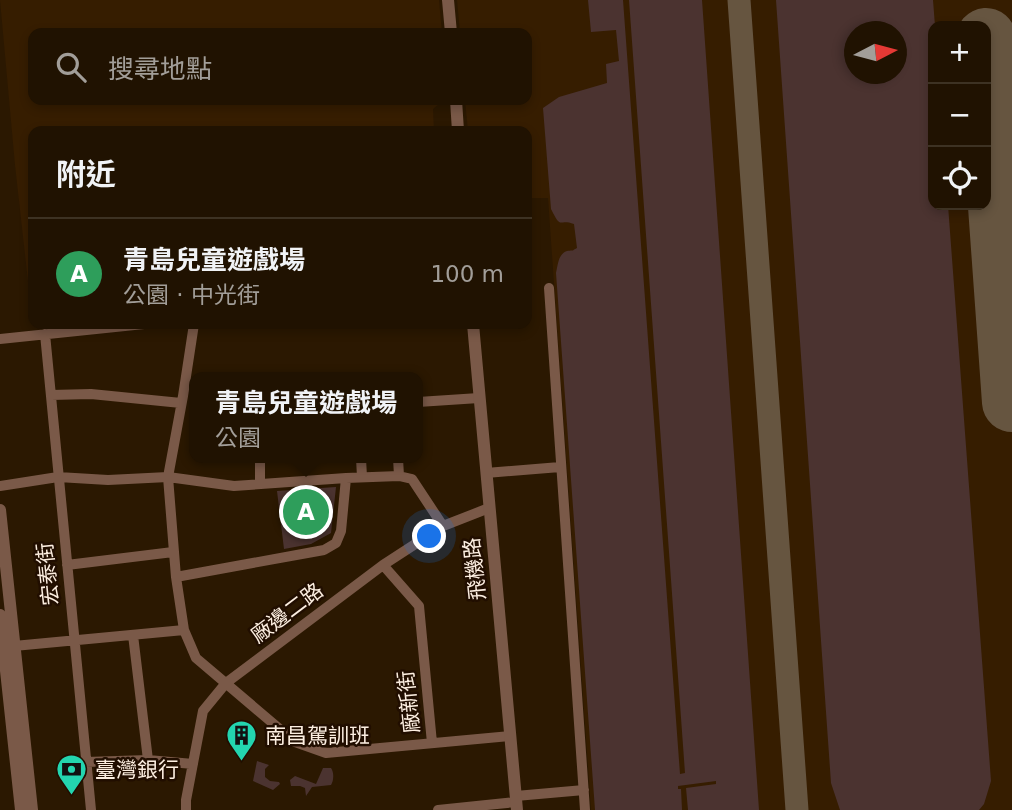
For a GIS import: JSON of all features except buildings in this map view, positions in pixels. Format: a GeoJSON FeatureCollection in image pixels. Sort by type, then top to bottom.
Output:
{"type":"FeatureCollection","features":[{"type":"Feature","properties":{"kind":"street"},"geometry":{"type":"LineString","coordinates":[[448,0],[451,28]]}},
{"type":"Feature","properties":{"kind":"street"},"geometry":{"type":"LineString","coordinates":[[456,105],[458,126]]}},
{"type":"Feature","properties":{"kind":"street"},"geometry":{"type":"LineString","coordinates":[[549,288],[585,810]]}},
{"type":"Feature","properties":{"kind":"street"},"geometry":{"type":"LineString","coordinates":[[0,339],[94,329]]}},
{"type":"Feature","properties":{"kind":"street","name":"廠新街"},"geometry":{"type":"LineString","coordinates":[[193,329],[168,477],[173,552],[184,630],[196,658],[295,742],[326,753],[432,743],[419,606],[383,565]]}},
{"type":"Feature","properties":{"kind":"street","name":"飛機路"},"geometry":{"type":"LineString","coordinates":[[473,329],[517,803]]}},
{"type":"Feature","properties":{"kind":"street","name":"宏泰街"},"geometry":{"type":"LineString","coordinates":[[45,334],[91,810]]}},
{"type":"Feature","properties":{"kind":"street"},"geometry":{"type":"LineString","coordinates":[[51,395],[91,394],[181,403]]}},
{"type":"Feature","properties":{"kind":"street"},"geometry":{"type":"LineString","coordinates":[[423,402],[479,398]]}},
{"type":"Feature","properties":{"kind":"street"},"geometry":{"type":"LineString","coordinates":[[260,463],[260,484]]}},
{"type":"Feature","properties":{"kind":"street"},"geometry":{"type":"LineString","coordinates":[[361,463],[362,477]]}},
{"type":"Feature","properties":{"kind":"street"},"geometry":{"type":"LineString","coordinates":[[398,463],[399,476]]}},
{"type":"Feature","properties":{"kind":"street"},"geometry":{"type":"LineString","coordinates":[[486,473],[560,467]]}},
{"type":"Feature","properties":{"kind":"street"},"geometry":{"type":"LineString","coordinates":[[0,486],[58,477],[107,480],[168,477],[234,486],[399,476],[412,479],[443,526]]}},
{"type":"Feature","properties":{"kind":"street"},"geometry":{"type":"LineString","coordinates":[[176,577],[324,550],[336,543],[341,531],[346,478]]}},
{"type":"Feature","properties":{"kind":"street","name":"廠邊二路"},"geometry":{"type":"LineString","coordinates":[[186,810],[203,710],[226,683],[383,565],[443,526],[489,508]]}},
{"type":"Feature","properties":{"kind":"street"},"geometry":{"type":"LineString","coordinates":[[0,510],[1,543],[14,646],[9,684],[32,810]]}},
{"type":"Feature","properties":{"kind":"street"},"geometry":{"type":"LineString","coordinates":[[67,565],[173,552]]}},
{"type":"Feature","properties":{"kind":"street"},"geometry":{"type":"LineString","coordinates":[[0,615],[20,810]]}},
{"type":"Feature","properties":{"kind":"street"},"geometry":{"type":"LineString","coordinates":[[14,646],[184,630]]}},
{"type":"Feature","properties":{"kind":"street"},"geometry":{"type":"LineString","coordinates":[[133,635],[148,760]]}},
{"type":"Feature","properties":{"kind":"street"},"geometry":{"type":"LineString","coordinates":[[432,743],[511,736]]}},
{"type":"Feature","properties":{"kind":"street"},"geometry":{"type":"LineString","coordinates":[[86,762],[148,760],[193,764]]}},
{"type":"Feature","properties":{"kind":"street"},"geometry":{"type":"LineString","coordinates":[[438,810],[517,803],[584,790]]}},
{"type":"Feature","properties":{"kind":"shaded area"},"geometry":{"type":"Polygon","coordinates":[[[0,0],[439,0],[442,28],[28,28],[28,105],[438,105],[433,109],[434,126],[28,126],[28,281],[0,0]]]}},
{"type":"Feature","properties":{"kind":"shaded area"},"geometry":{"type":"Polygon","coordinates":[[[457,0],[1012,0],[1012,810],[591,810],[548,198],[532,198],[532,126],[468,126],[465,105],[532,105],[532,28],[460,28],[457,0]]]}},
{"type":"Feature","properties":{"kind":"shaded area"},"geometry":{"type":"Polygon","coordinates":[[[588,0],[623,0],[680,774],[685,773],[629,0],[702,0],[759,810],[688,810],[686,788],[716,784],[716,781],[678,786],[678,789],[681,789],[682,810],[595,810],[556,273],[562,255],[577,248],[574,224],[559,222],[551,209],[543,108],[559,97],[607,83],[606,64],[619,61],[616,30],[591,32],[588,0]]]}},
{"type":"Feature","properties":{"kind":"shaded area"},"geometry":{"type":"Polygon","coordinates":[[[776,0],[933,0],[935,21],[928,21],[928,210],[948,210],[991,781],[984,804],[979,810],[840,810],[831,783],[776,0]]]}},
{"type":"Feature","properties":{"kind":"shaded area"},"geometry":{"type":"Polygon","coordinates":[[[336,487],[331,533],[311,544],[284,549],[277,491],[336,487]]]}},
{"type":"Feature","properties":{"kind":"shaded area"},"geometry":{"type":"Polygon","coordinates":[[[257,761],[269,765],[265,769],[265,777],[279,782],[273,790],[253,781],[257,761]]]}},
{"type":"Feature","properties":{"kind":"shaded area"},"geometry":{"type":"Polygon","coordinates":[[[323,768],[332,770],[331,785],[312,787],[306,796],[305,788],[291,786],[290,780],[295,776],[316,784],[323,768]]]}},
{"type":"Feature","properties":{"kind":"taxiway"},"geometry":{"type":"LineString","coordinates":[[739,0],[797,810]]}},
{"type":"Feature","properties":{"kind":"runway"},"geometry":{"type":"LineString","coordinates":[[989,84],[1012,402]]}},
{"type":"Feature","properties":{"kind":"place","name":"青島兒童遊戲場"},"geometry":{"type":"Point","coordinates":[306,512]}},
{"type":"Feature","properties":{"kind":"place","name":"南昌駕訓班"},"geometry":{"type":"Point","coordinates":[242,763]}},
{"type":"Feature","properties":{"kind":"place","name":"臺灣銀行"},"geometry":{"type":"Point","coordinates":[72,797]}}]}
